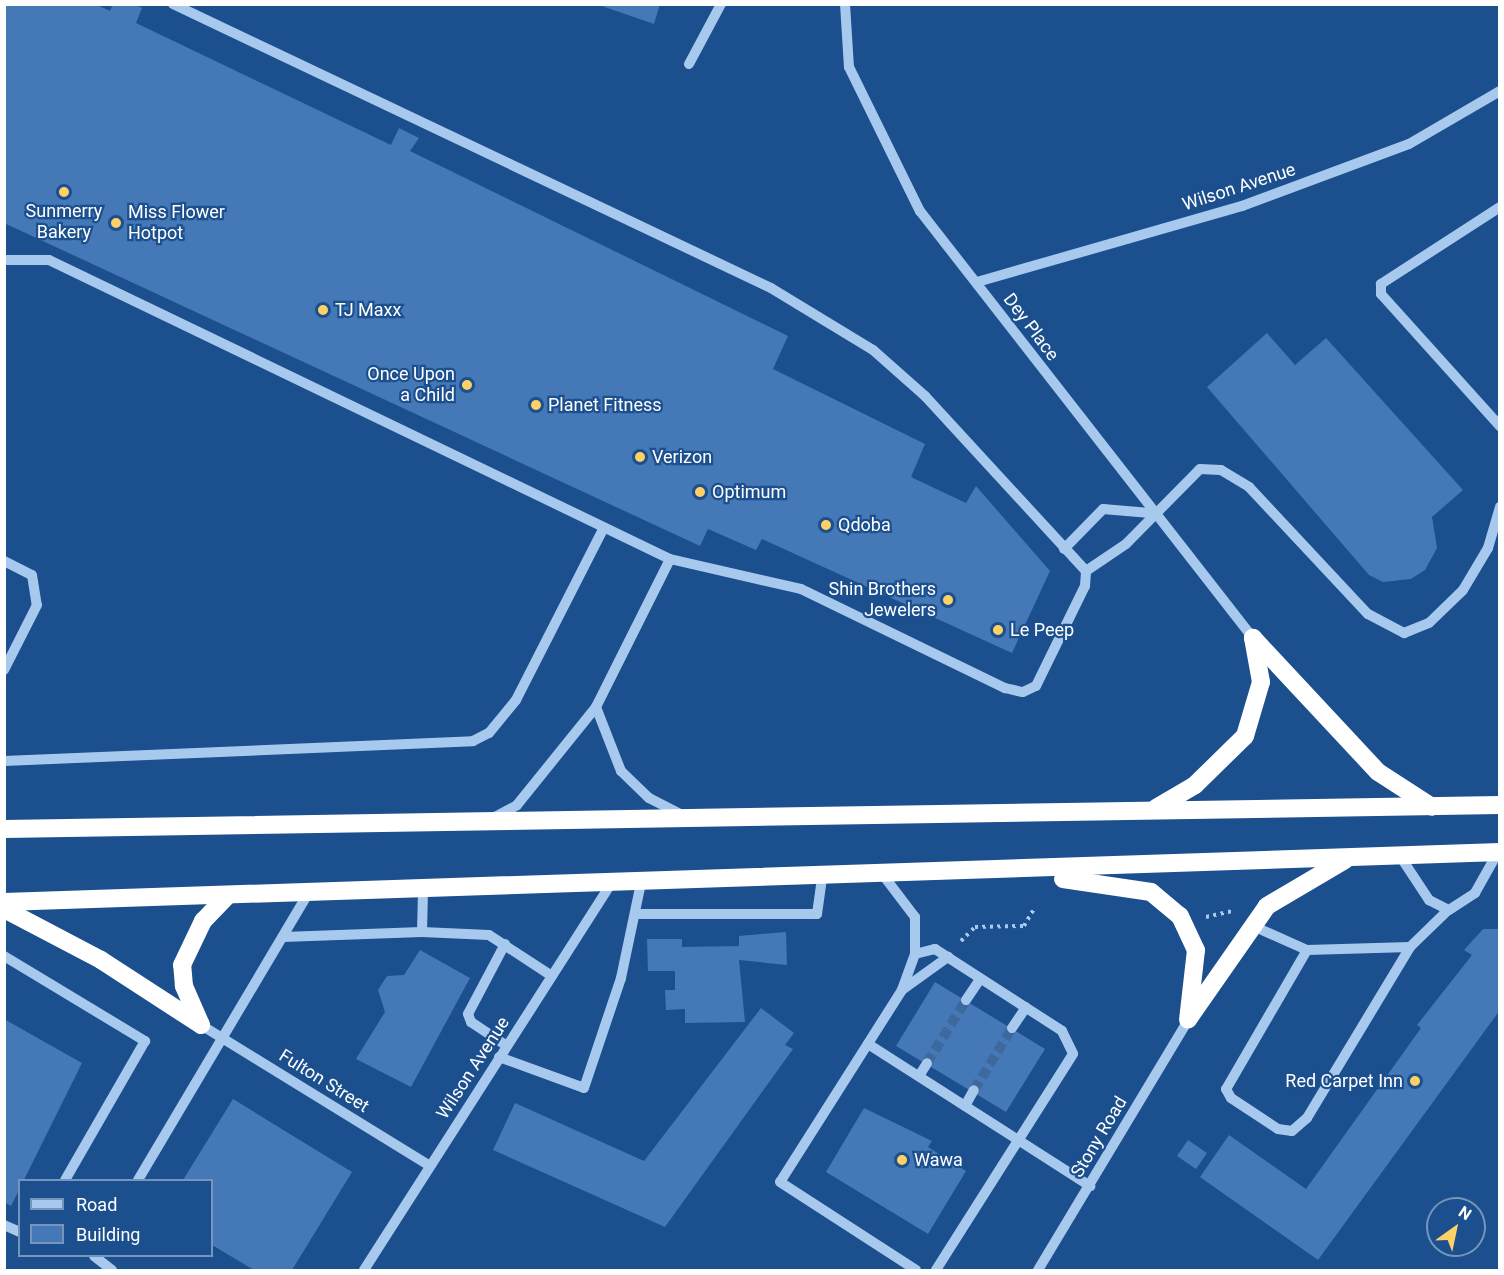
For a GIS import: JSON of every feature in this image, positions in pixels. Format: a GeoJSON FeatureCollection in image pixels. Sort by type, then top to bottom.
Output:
{"type":"FeatureCollection","features":[{"type":"Feature","properties":{"kind":"highway"},"geometry":{"type":"LineString","coordinates":[[1253,638],[1378,772],[1432,807]]}},
{"type":"Feature","properties":{"kind":"highway"},"geometry":{"type":"LineString","coordinates":[[1154,809],[1195,785],[1245,736],[1261,682],[1253,638]]}},
{"type":"Feature","properties":{"kind":"highway"},"geometry":{"type":"LineString","coordinates":[[4,829],[1500,805]]}},
{"type":"Feature","properties":{"kind":"highway"},"geometry":{"type":"LineString","coordinates":[[4,902],[641,884],[1499,852]]}},
{"type":"Feature","properties":{"kind":"highway"},"geometry":{"type":"LineString","coordinates":[[1188,1020],[1267,906],[1348,859]]}},
{"type":"Feature","properties":{"kind":"highway"},"geometry":{"type":"LineString","coordinates":[[978,871],[1108,882],[1150,891],[1180,916],[1196,950],[1188,1020]]}},
{"type":"Feature","properties":{"kind":"highway"},"geometry":{"type":"LineString","coordinates":[[201,1025],[184,986],[182,965],[203,921],[226,897]]}},
{"type":"Feature","properties":{"kind":"highway"},"geometry":{"type":"LineString","coordinates":[[4,909],[101,960],[201,1025]]}},
{"type":"Feature","properties":{"kind":"street"},"geometry":{"type":"LineString","coordinates":[[4,260],[49,260],[603,529],[670,559],[801,589],[1005,688],[1023,692],[1036,686],[1048,668],[1085,586],[1086,571],[925,396],[835,324],[771,288],[173,4]]}},
{"type":"Feature","properties":{"kind":"street"},"geometry":{"type":"LineString","coordinates":[[689,64],[721,4]]}},
{"type":"Feature","properties":{"kind":"street","name":"Dey Place"},"geometry":{"type":"LineString","coordinates":[[845,4],[849,67],[872,121],[920,211],[977,282],[1150,513],[1253,638]]}},
{"type":"Feature","properties":{"kind":"street","name":"Wilson Avenue"},"geometry":{"type":"LineString","coordinates":[[977,282],[1253,202],[1409,144],[1500,91]]}},
{"type":"Feature","properties":{"kind":"street"},"geometry":{"type":"LineString","coordinates":[[1500,207],[1381,284],[1381,294],[1500,426]]}},
{"type":"Feature","properties":{"kind":"street"},"geometry":{"type":"LineString","coordinates":[[1086,571],[1126,544],[1150,513],[1200,469],[1221,470],[1249,487],[1368,614],[1404,633],[1429,623],[1463,590],[1488,548],[1500,507]]}},
{"type":"Feature","properties":{"kind":"street"},"geometry":{"type":"LineString","coordinates":[[1064,549],[1103,510],[1150,513]]}},
{"type":"Feature","properties":{"kind":"street"},"geometry":{"type":"LineString","coordinates":[[4,761],[472,741],[489,733],[516,700],[603,529]]}},
{"type":"Feature","properties":{"kind":"street"},"geometry":{"type":"LineString","coordinates":[[488,821],[517,805],[596,707],[670,559]]}},
{"type":"Feature","properties":{"kind":"street"},"geometry":{"type":"LineString","coordinates":[[4,561],[32,575],[37,605],[4,670]]}},
{"type":"Feature","properties":{"kind":"street"},"geometry":{"type":"LineString","coordinates":[[596,707],[612,755],[632,785],[666,809],[693,817]]}},
{"type":"Feature","properties":{"kind":"street"},"geometry":{"type":"LineString","coordinates":[[1307,950],[1226,1089],[1250,1111],[1292,1131],[1307,1118],[1410,947],[1448,910],[1475,893],[1499,852]]}},
{"type":"Feature","properties":{"kind":"street"},"geometry":{"type":"LineString","coordinates":[[1400,856],[1429,900],[1448,910]]}},
{"type":"Feature","properties":{"kind":"street"},"geometry":{"type":"LineString","coordinates":[[883,875],[915,917],[915,954],[902,990],[780,1182],[916,1270]]}},
{"type":"Feature","properties":{"kind":"street"},"geometry":{"type":"LineString","coordinates":[[635,914],[817,914],[822,877]]}},
{"type":"Feature","properties":{"kind":"street","name":"Wilson Avenue"},"geometry":{"type":"LineString","coordinates":[[364,1270],[429,1165],[611,884]]}},
{"type":"Feature","properties":{"kind":"street"},"geometry":{"type":"LineString","coordinates":[[499,1057],[584,1088],[621,978],[641,884]]}},
{"type":"Feature","properties":{"kind":"street"},"geometry":{"type":"LineString","coordinates":[[423,890],[423,932]]}},
{"type":"Feature","properties":{"kind":"street"},"geometry":{"type":"LineString","coordinates":[[139,1179],[225,1040],[308,894]]}},
{"type":"Feature","properties":{"kind":"street"},"geometry":{"type":"LineString","coordinates":[[1253,926],[1307,950],[1410,947]]}},
{"type":"Feature","properties":{"kind":"street"},"geometry":{"type":"LineString","coordinates":[[283,937],[423,932],[489,935],[552,976]]}},
{"type":"Feature","properties":{"kind":"street"},"geometry":{"type":"LineString","coordinates":[[505,944],[468,1014],[471,1022],[507,1046]]}},
{"type":"Feature","properties":{"kind":"street"},"geometry":{"type":"LineString","coordinates":[[915,954],[926,947],[948,957],[1062,1031],[1073,1054],[1020,1141],[936,1270]]}},
{"type":"Feature","properties":{"kind":"street"},"geometry":{"type":"LineString","coordinates":[[4,956],[145,1041],[66,1179]]}},
{"type":"Feature","properties":{"kind":"street"},"geometry":{"type":"LineString","coordinates":[[902,990],[948,957]]}},
{"type":"Feature","properties":{"kind":"street"},"geometry":{"type":"LineString","coordinates":[[966,1000],[980,979]]}},
{"type":"Feature","properties":{"kind":"street"},"geometry":{"type":"LineString","coordinates":[[1012,1028],[1026,1007]]}},
{"type":"Feature","properties":{"kind":"street","name":"Stony Road"},"geometry":{"type":"LineString","coordinates":[[1038,1270],[1188,1020]]}},
{"type":"Feature","properties":{"kind":"street","name":"Fulton Street"},"geometry":{"type":"LineString","coordinates":[[201,1025],[429,1165]]}},
{"type":"Feature","properties":{"kind":"street"},"geometry":{"type":"LineString","coordinates":[[868,1044],[1090,1186]]}},
{"type":"Feature","properties":{"kind":"street"},"geometry":{"type":"LineString","coordinates":[[919,1076],[927,1063]]}},
{"type":"Feature","properties":{"kind":"street"},"geometry":{"type":"LineString","coordinates":[[964,1106],[974,1090]]}},
{"type":"Feature","properties":{"kind":"street"},"geometry":{"type":"LineString","coordinates":[[4,1225],[18,1231]]}},
{"type":"Feature","properties":{"kind":"street"},"geometry":{"type":"LineString","coordinates":[[95,1257],[112,1270]]}},
{"type":"Feature","properties":{"kind":"path"},"geometry":{"type":"LineString","coordinates":[[961,942],[975,927],[1024,926],[1035,907]]}},
{"type":"Feature","properties":{"kind":"path"},"geometry":{"type":"LineString","coordinates":[[1205,917],[1243,909]]}},
{"type":"Feature","properties":{"kind":"building"},"geometry":{"type":"Polygon","coordinates":[[[4,4],[95,4],[110,11],[113,4],[134,4],[142,8],[136,23],[391,145],[399,128],[419,138],[410,151],[788,336],[773,369],[925,444],[911,477],[966,503],[976,486],[1050,571],[1012,653],[762,539],[756,550],[708,529],[700,546],[4,223],[4,4]]]}},
{"type":"Feature","properties":{"kind":"building"},"geometry":{"type":"Polygon","coordinates":[[[596,4],[660,4],[654,24],[596,4]]]}},
{"type":"Feature","properties":{"kind":"building"},"geometry":{"type":"Polygon","coordinates":[[[1267,333],[1295,365],[1326,338],[1463,490],[1432,517],[1437,548],[1425,570],[1411,579],[1383,582],[1369,575],[1207,387],[1267,333]]]}},
{"type":"Feature","properties":{"kind":"building","name":"Red Carpet Inn"},"geometry":{"type":"Polygon","coordinates":[[[1483,929],[1500,929],[1500,1010],[1318,1260],[1200,1177],[1229,1135],[1306,1189],[1421,1028],[1417,1025],[1472,955],[1464,950],[1483,929]]]}},
{"type":"Feature","properties":{"kind":"building"},"geometry":{"type":"Polygon","coordinates":[[[786,932],[787,965],[739,960],[745,1022],[685,1023],[685,1009],[666,1010],[665,990],[675,990],[675,971],[648,971],[647,939],[682,939],[682,947],[739,946],[739,936],[786,932]]]}},
{"type":"Feature","properties":{"kind":"building"},"geometry":{"type":"Polygon","coordinates":[[[420,950],[470,978],[411,1087],[356,1059],[385,1012],[378,990],[387,976],[404,975],[420,950]]]}},
{"type":"Feature","properties":{"kind":"building"},"geometry":{"type":"Polygon","coordinates":[[[935,982],[1045,1049],[1006,1112],[896,1046],[935,982]]]}},
{"type":"Feature","properties":{"kind":"building"},"geometry":{"type":"Polygon","coordinates":[[[761,1008],[794,1033],[785,1045],[793,1049],[665,1227],[493,1150],[515,1103],[644,1161],[761,1008]]]}},
{"type":"Feature","properties":{"kind":"building"},"geometry":{"type":"Polygon","coordinates":[[[4,1019],[82,1063],[24,1179],[18,1179],[18,1192],[11,1206],[4,1202],[4,1019]]]}},
{"type":"Feature","properties":{"kind":"building"},"geometry":{"type":"Polygon","coordinates":[[[233,1099],[352,1172],[292,1270],[254,1270],[213,1246],[213,1179],[184,1179],[233,1099]]]}},
{"type":"Feature","properties":{"kind":"building"},"geometry":{"type":"Polygon","coordinates":[[[864,1108],[932,1141],[928,1147],[966,1171],[928,1234],[826,1172],[864,1108]]]}},
{"type":"Feature","properties":{"kind":"building"},"geometry":{"type":"Polygon","coordinates":[[[1188,1140],[1207,1153],[1196,1169],[1177,1156],[1188,1140]]]}},
{"type":"Feature","properties":{"kind":"tunnel"},"geometry":{"type":"LineString","coordinates":[[927,1063],[966,1000]]}},
{"type":"Feature","properties":{"kind":"tunnel"},"geometry":{"type":"LineString","coordinates":[[974,1090],[1012,1028]]}},
{"type":"Feature","properties":{"kind":"place","name":"Sunmerry Bakery"},"geometry":{"type":"Point","coordinates":[64,192]}},
{"type":"Feature","properties":{"kind":"place","name":"Miss Flower Hotpot"},"geometry":{"type":"Point","coordinates":[116,223]}},
{"type":"Feature","properties":{"kind":"place","name":"TJ Maxx"},"geometry":{"type":"Point","coordinates":[323,310]}},
{"type":"Feature","properties":{"kind":"place","name":"Once Upon a Child"},"geometry":{"type":"Point","coordinates":[467,385]}},
{"type":"Feature","properties":{"kind":"place","name":"Planet Fitness"},"geometry":{"type":"Point","coordinates":[536,405]}},
{"type":"Feature","properties":{"kind":"place","name":"Verizon"},"geometry":{"type":"Point","coordinates":[640,457]}},
{"type":"Feature","properties":{"kind":"place","name":"Optimum"},"geometry":{"type":"Point","coordinates":[700,492]}},
{"type":"Feature","properties":{"kind":"place","name":"Qdoba"},"geometry":{"type":"Point","coordinates":[826,525]}},
{"type":"Feature","properties":{"kind":"place","name":"Shin Brothers Jewelers"},"geometry":{"type":"Point","coordinates":[948,600]}},
{"type":"Feature","properties":{"kind":"place","name":"Le Peep"},"geometry":{"type":"Point","coordinates":[998,630]}},
{"type":"Feature","properties":{"kind":"place","name":"Red Carpet Inn"},"geometry":{"type":"Point","coordinates":[1415,1081]}},
{"type":"Feature","properties":{"kind":"place","name":"Wawa"},"geometry":{"type":"Point","coordinates":[902,1160]}}]}
